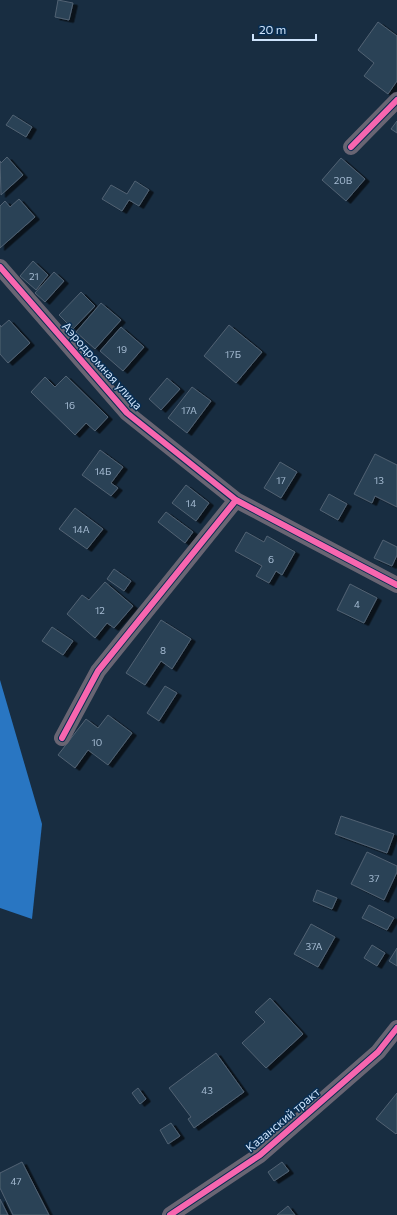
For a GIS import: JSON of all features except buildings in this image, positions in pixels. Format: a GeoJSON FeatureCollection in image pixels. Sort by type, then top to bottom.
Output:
{"type":"FeatureCollection","features":[{"type":"Feature","properties":{"kind":"street"},"geometry":{"type":"LineString","coordinates":[[351,147],[397,100]]}},
{"type":"Feature","properties":{"kind":"street","name":"Аэродромная улица"},"geometry":{"type":"LineString","coordinates":[[0,267],[127,413],[236,500],[397,585]]}},
{"type":"Feature","properties":{"kind":"street"},"geometry":{"type":"LineString","coordinates":[[62,738],[98,671],[236,500]]}},
{"type":"Feature","properties":{"kind":"street","name":"Казанский тракт"},"geometry":{"type":"LineString","coordinates":[[170,1215],[260,1156],[378,1052],[397,1028]]}},
{"type":"Feature","properties":{"kind":"water"},"geometry":{"type":"Polygon","coordinates":[[[0,680],[42,824],[32,919],[0,908],[0,680]]]}},
{"type":"Feature","properties":{"kind":"cycle path"},"geometry":{"type":"LineString","coordinates":[[351,147],[397,100]]}},
{"type":"Feature","properties":{"kind":"cycle path"},"geometry":{"type":"LineString","coordinates":[[0,267],[127,413],[236,500],[397,585]]}},
{"type":"Feature","properties":{"kind":"cycle path"},"geometry":{"type":"LineString","coordinates":[[62,738],[98,671],[236,500]]}},
{"type":"Feature","properties":{"kind":"cycle path"},"geometry":{"type":"LineString","coordinates":[[170,1215],[260,1155],[378,1052],[397,1028]]}}]}
